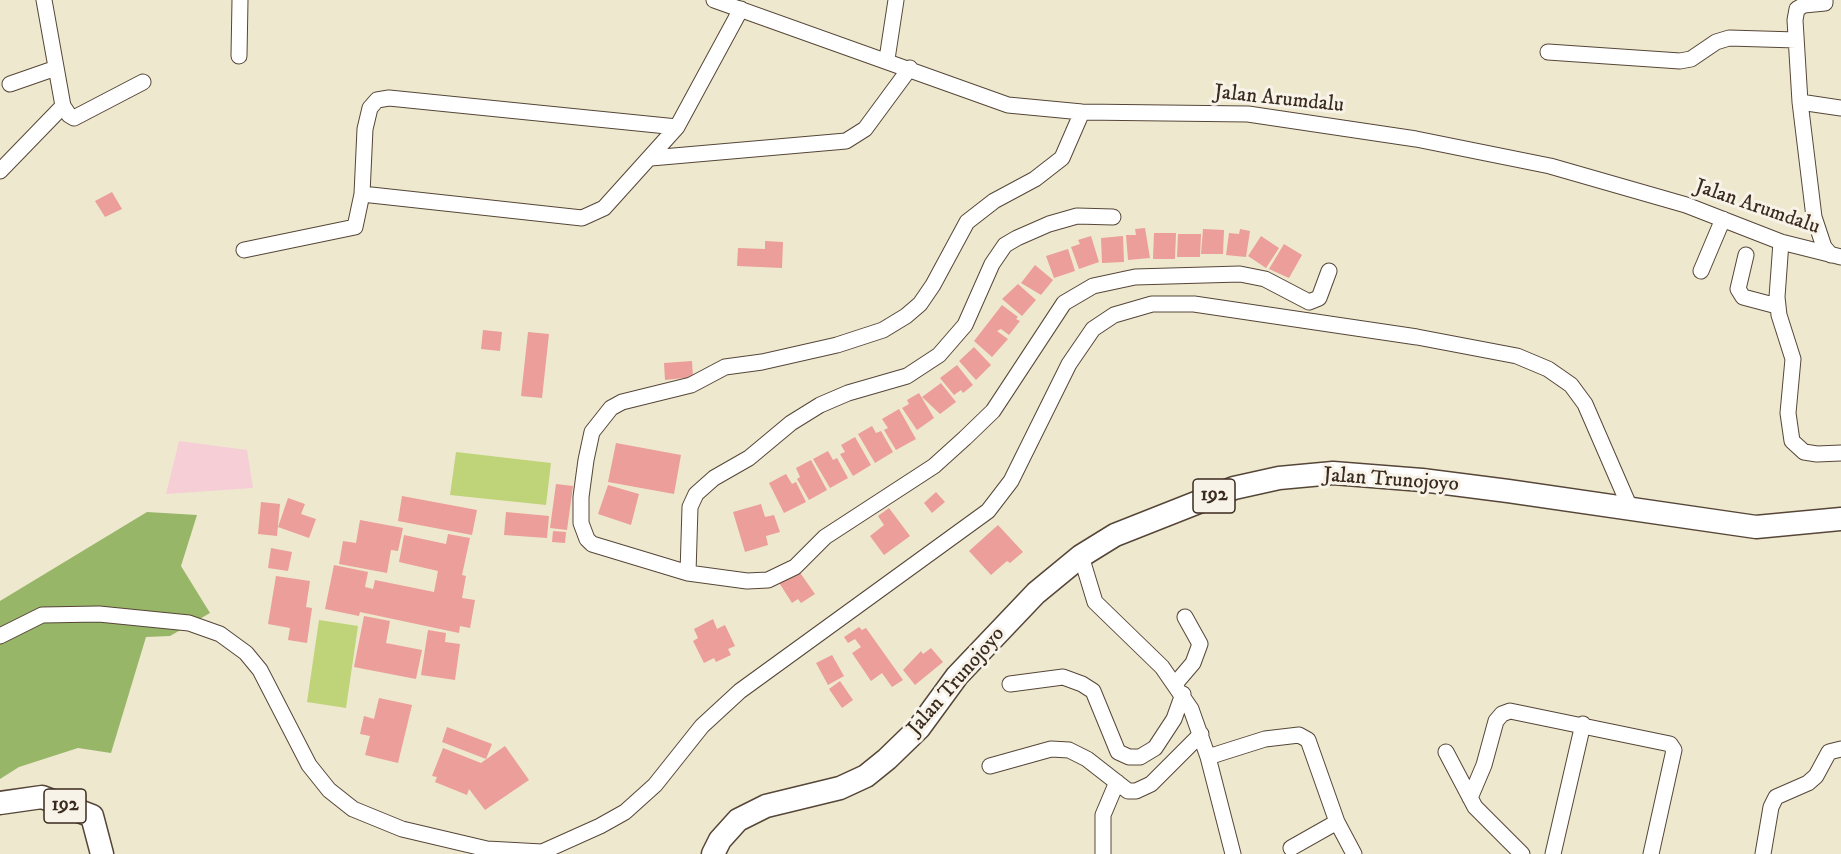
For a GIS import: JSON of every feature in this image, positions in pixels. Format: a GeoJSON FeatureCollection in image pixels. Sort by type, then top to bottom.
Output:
{"type":"FeatureCollection","features":[{"type":"Feature","properties":{"kind":"main road","name":"Jalan Trunojoyo"},"geometry":{"type":"LineString","coordinates":[[713,854],[720,840],[738,820],[766,806],[840,788],[866,776],[887,759],[920,728],[957,676],[1036,593],[1081,556],[1115,536],[1234,488],[1279,478],[1333,473],[1422,480],[1756,527],[1841,519]]}},
{"type":"Feature","properties":{"kind":"main road","name":"192"},"geometry":{"type":"LineString","coordinates":[[0,803],[42,796],[92,816],[102,854]]}},
{"type":"Feature","properties":{"kind":"street"},"geometry":{"type":"LineString","coordinates":[[44,0],[63,106],[69,116],[74,118],[143,82]]}},
{"type":"Feature","properties":{"kind":"street"},"geometry":{"type":"LineString","coordinates":[[239,56],[240,0]]}},
{"type":"Feature","properties":{"kind":"street","name":"Jalan Arumdalu"},"geometry":{"type":"LineString","coordinates":[[714,0],[888,59],[1008,105],[1082,112],[1248,114],[1416,139],[1550,166],[1686,205],[1781,242],[1836,256]]}},
{"type":"Feature","properties":{"kind":"street"},"geometry":{"type":"LineString","coordinates":[[888,59],[896,0]]}},
{"type":"Feature","properties":{"kind":"street"},"geometry":{"type":"LineString","coordinates":[[1836,256],[1824,247],[1814,217],[1800,102],[1796,40],[1797,9],[1804,5],[1825,1],[1841,4]]}},
{"type":"Feature","properties":{"kind":"street"},"geometry":{"type":"LineString","coordinates":[[362,194],[582,218],[604,208],[677,127],[741,9]]}},
{"type":"Feature","properties":{"kind":"street"},"geometry":{"type":"LineString","coordinates":[[1548,52],[1680,61],[1691,59],[1716,42],[1729,38],[1796,40]]}},
{"type":"Feature","properties":{"kind":"street"},"geometry":{"type":"LineString","coordinates":[[10,84],[56,68]]}},
{"type":"Feature","properties":{"kind":"street"},"geometry":{"type":"LineString","coordinates":[[651,158],[820,146],[846,141],[872,121],[910,68]]}},
{"type":"Feature","properties":{"kind":"street"},"geometry":{"type":"LineString","coordinates":[[244,250],[355,227],[362,194],[365,129],[370,108],[377,100],[388,98],[677,127]]}},
{"type":"Feature","properties":{"kind":"street"},"geometry":{"type":"LineString","coordinates":[[1800,102],[1841,108]]}},
{"type":"Feature","properties":{"kind":"street"},"geometry":{"type":"LineString","coordinates":[[0,171],[63,106]]}},
{"type":"Feature","properties":{"kind":"street"},"geometry":{"type":"LineString","coordinates":[[1082,112],[1062,158],[1035,179],[994,201],[967,222],[933,285],[920,304],[906,316],[883,330],[837,345],[762,362],[725,367],[691,385],[622,402],[602,417],[592,432],[580,497],[580,523],[587,539],[592,544],[688,573],[747,581],[768,580],[795,567],[825,537],[934,466],[965,438],[993,411],[1064,303],[1093,286],[1135,277],[1240,274],[1265,279],[1309,302],[1319,298],[1329,271]]}},
{"type":"Feature","properties":{"kind":"street"},"geometry":{"type":"LineString","coordinates":[[688,573],[690,507],[696,494],[714,478],[749,458],[791,423],[820,405],[848,393],[908,376],[939,355],[966,325],[992,264],[1005,245],[1049,224],[1077,216],[1113,218]]}},
{"type":"Feature","properties":{"kind":"street"},"geometry":{"type":"LineString","coordinates":[[1701,271],[1723,219]]}},
{"type":"Feature","properties":{"kind":"street"},"geometry":{"type":"LineString","coordinates":[[1781,242],[1778,306],[1793,359],[1788,413],[1792,441],[1804,452],[1841,453]]}},
{"type":"Feature","properties":{"kind":"street"},"geometry":{"type":"LineString","coordinates":[[1746,255],[1738,289],[1743,297],[1778,306]]}},
{"type":"Feature","properties":{"kind":"street"},"geometry":{"type":"LineString","coordinates":[[0,636],[42,615],[99,614],[189,623],[220,634],[246,653],[260,670],[309,765],[329,790],[353,809],[402,829],[472,850],[542,852],[625,812],[655,785],[702,726],[740,691],[988,511],[1011,481],[1069,364],[1093,329],[1114,315],[1142,306],[1194,304],[1417,337],[1517,356],[1548,369],[1571,385],[1585,404],[1631,510]]}},
{"type":"Feature","properties":{"kind":"street"},"geometry":{"type":"LineString","coordinates":[[1081,556],[1095,602],[1179,689],[1201,734],[1233,854]]}},
{"type":"Feature","properties":{"kind":"street"},"geometry":{"type":"LineString","coordinates":[[1011,684],[1063,678],[1082,684],[1093,691],[1118,752],[1130,757],[1140,757],[1155,748],[1174,719],[1179,689],[1200,644],[1185,617]]}},
{"type":"Feature","properties":{"kind":"street"},"geometry":{"type":"LineString","coordinates":[[1470,798],[1484,765],[1496,721],[1502,714],[1510,711],[1639,735],[1673,747],[1651,854]]}},
{"type":"Feature","properties":{"kind":"street"},"geometry":{"type":"LineString","coordinates":[[1553,854],[1583,724]]}},
{"type":"Feature","properties":{"kind":"street"},"geometry":{"type":"LineString","coordinates":[[990,766],[1051,749],[1069,750],[1087,759],[1128,791],[1144,789],[1201,734]]}},
{"type":"Feature","properties":{"kind":"street"},"geometry":{"type":"LineString","coordinates":[[1208,757],[1265,739],[1299,735],[1308,741],[1337,822],[1354,854]]}},
{"type":"Feature","properties":{"kind":"street"},"geometry":{"type":"LineString","coordinates":[[1763,854],[1771,807],[1776,797],[1808,783],[1816,776],[1829,752],[1841,749]]}},
{"type":"Feature","properties":{"kind":"street"},"geometry":{"type":"LineString","coordinates":[[1446,752],[1470,798],[1496,830],[1522,854]]}},
{"type":"Feature","properties":{"kind":"street"},"geometry":{"type":"LineString","coordinates":[[1103,854],[1103,815],[1117,782]]}},
{"type":"Feature","properties":{"kind":"street"},"geometry":{"type":"LineString","coordinates":[[1291,848],[1337,822]]}},
{"type":"Feature","properties":{"kind":"shaded area"},"geometry":{"type":"Polygon","coordinates":[[[179,441],[247,450],[253,488],[166,494],[179,441]]]}},
{"type":"Feature","properties":{"kind":"green space"},"geometry":{"type":"Polygon","coordinates":[[[456,452],[551,463],[546,505],[450,495],[456,452]]]}},
{"type":"Feature","properties":{"kind":"green space"},"geometry":{"type":"Polygon","coordinates":[[[147,512],[197,515],[181,566],[210,613],[170,636],[146,637],[111,753],[78,748],[19,767],[0,779],[0,601],[147,512]]]}},
{"type":"Feature","properties":{"kind":"green space"},"geometry":{"type":"Polygon","coordinates":[[[319,620],[358,626],[346,708],[307,702],[319,620]]]}},
{"type":"Feature","properties":{"kind":"building"},"geometry":{"type":"Polygon","coordinates":[[[112,192],[122,209],[105,217],[95,201],[112,192]]]}},
{"type":"Feature","properties":{"kind":"building"},"geometry":{"type":"Polygon","coordinates":[[[1145,228],[1150,258],[1128,260],[1126,235],[1136,235],[1135,229],[1145,228]]]}},
{"type":"Feature","properties":{"kind":"building"},"geometry":{"type":"Polygon","coordinates":[[[1203,229],[1224,230],[1223,254],[1201,254],[1203,229]]]}},
{"type":"Feature","properties":{"kind":"building"},"geometry":{"type":"Polygon","coordinates":[[[1240,229],[1250,231],[1246,257],[1226,255],[1229,233],[1239,234],[1240,229]]]}},
{"type":"Feature","properties":{"kind":"building"},"geometry":{"type":"Polygon","coordinates":[[[1154,233],[1176,233],[1175,259],[1153,259],[1154,233]]]}},
{"type":"Feature","properties":{"kind":"building"},"geometry":{"type":"Polygon","coordinates":[[[1178,234],[1201,234],[1200,257],[1177,257],[1178,234]]]}},
{"type":"Feature","properties":{"kind":"building"},"geometry":{"type":"Polygon","coordinates":[[[1091,236],[1099,262],[1079,269],[1071,247],[1080,244],[1078,240],[1091,236]]]}},
{"type":"Feature","properties":{"kind":"building"},"geometry":{"type":"Polygon","coordinates":[[[1123,236],[1124,262],[1102,263],[1101,238],[1123,236]]]}},
{"type":"Feature","properties":{"kind":"building"},"geometry":{"type":"Polygon","coordinates":[[[1261,236],[1279,248],[1266,268],[1248,256],[1261,236]]]}},
{"type":"Feature","properties":{"kind":"building"},"geometry":{"type":"Polygon","coordinates":[[[765,241],[783,242],[782,268],[737,266],[738,248],[765,249],[765,241]]]}},
{"type":"Feature","properties":{"kind":"building"},"geometry":{"type":"Polygon","coordinates":[[[1284,244],[1302,255],[1289,278],[1269,269],[1284,244]]]}},
{"type":"Feature","properties":{"kind":"building"},"geometry":{"type":"Polygon","coordinates":[[[1068,249],[1075,271],[1054,278],[1046,256],[1068,249]]]}},
{"type":"Feature","properties":{"kind":"building"},"geometry":{"type":"Polygon","coordinates":[[[1035,265],[1053,280],[1041,295],[1021,283],[1035,265]]]}},
{"type":"Feature","properties":{"kind":"building"},"geometry":{"type":"Polygon","coordinates":[[[1018,284],[1036,300],[1022,316],[1002,299],[1018,284]]]}},
{"type":"Feature","properties":{"kind":"building"},"geometry":{"type":"Polygon","coordinates":[[[1002,305],[1020,321],[1009,335],[1001,329],[997,331],[1008,339],[992,357],[974,341],[1002,305]]]}},
{"type":"Feature","properties":{"kind":"building"},"geometry":{"type":"Polygon","coordinates":[[[483,330],[502,332],[500,351],[481,349],[483,330]]]}},
{"type":"Feature","properties":{"kind":"building"},"geometry":{"type":"Polygon","coordinates":[[[528,332],[549,334],[542,398],[521,396],[528,332]]]}},
{"type":"Feature","properties":{"kind":"building"},"geometry":{"type":"Polygon","coordinates":[[[974,347],[991,365],[976,380],[959,361],[974,347]]]}},
{"type":"Feature","properties":{"kind":"building"},"geometry":{"type":"Polygon","coordinates":[[[692,361],[693,377],[665,380],[664,363],[692,361]]]}},
{"type":"Feature","properties":{"kind":"building"},"geometry":{"type":"Polygon","coordinates":[[[957,365],[973,385],[963,393],[961,390],[954,395],[940,378],[957,365]]]}},
{"type":"Feature","properties":{"kind":"building"},"geometry":{"type":"Polygon","coordinates":[[[941,383],[956,402],[940,414],[922,397],[941,383]]]}},
{"type":"Feature","properties":{"kind":"building"},"geometry":{"type":"Polygon","coordinates":[[[919,393],[934,418],[917,430],[902,408],[909,404],[907,400],[919,393]]]}},
{"type":"Feature","properties":{"kind":"building"},"geometry":{"type":"Polygon","coordinates":[[[899,409],[916,439],[896,450],[884,430],[888,428],[882,419],[899,409]]]}},
{"type":"Feature","properties":{"kind":"building"},"geometry":{"type":"Polygon","coordinates":[[[872,426],[876,433],[881,431],[893,452],[875,463],[858,434],[872,426]]]}},
{"type":"Feature","properties":{"kind":"building"},"geometry":{"type":"Polygon","coordinates":[[[855,437],[871,465],[853,476],[840,454],[845,452],[841,445],[855,437]]]}},
{"type":"Feature","properties":{"kind":"building"},"geometry":{"type":"Polygon","coordinates":[[[616,443],[681,455],[674,494],[608,482],[616,443]]]}},
{"type":"Feature","properties":{"kind":"building"},"geometry":{"type":"Polygon","coordinates":[[[828,451],[833,460],[837,458],[848,478],[830,488],[813,459],[828,451]]]}},
{"type":"Feature","properties":{"kind":"building"},"geometry":{"type":"Polygon","coordinates":[[[811,460],[827,490],[809,500],[797,479],[800,477],[796,468],[811,460]]]}},
{"type":"Feature","properties":{"kind":"building"},"geometry":{"type":"Polygon","coordinates":[[[786,474],[792,484],[796,482],[806,502],[784,513],[769,483],[786,474]]]}},
{"type":"Feature","properties":{"kind":"building"},"geometry":{"type":"Polygon","coordinates":[[[556,484],[573,486],[567,530],[550,528],[556,484]]]}},
{"type":"Feature","properties":{"kind":"building"},"geometry":{"type":"Polygon","coordinates":[[[608,485],[639,494],[631,525],[598,514],[608,485]]]}},
{"type":"Feature","properties":{"kind":"building"},"geometry":{"type":"Polygon","coordinates":[[[936,492],[945,502],[932,513],[924,503],[936,492]]]}},
{"type":"Feature","properties":{"kind":"building"},"geometry":{"type":"Polygon","coordinates":[[[402,496],[477,510],[472,535],[398,521],[402,496]]]}},
{"type":"Feature","properties":{"kind":"building"},"geometry":{"type":"Polygon","coordinates":[[[288,498],[305,504],[301,514],[316,519],[309,538],[278,527],[288,498]]]}},
{"type":"Feature","properties":{"kind":"building"},"geometry":{"type":"Polygon","coordinates":[[[261,502],[280,504],[277,536],[258,534],[261,502]]]}},
{"type":"Feature","properties":{"kind":"building"},"geometry":{"type":"Polygon","coordinates":[[[761,504],[765,517],[774,515],[780,532],[766,536],[768,545],[745,552],[733,512],[761,504]]]}},
{"type":"Feature","properties":{"kind":"building"},"geometry":{"type":"Polygon","coordinates":[[[889,508],[910,536],[884,555],[870,536],[884,525],[878,516],[889,508]]]}},
{"type":"Feature","properties":{"kind":"building"},"geometry":{"type":"Polygon","coordinates":[[[506,512],[549,516],[547,538],[504,535],[506,512]]]}},
{"type":"Feature","properties":{"kind":"building"},"geometry":{"type":"Polygon","coordinates":[[[360,520],[403,528],[398,551],[391,550],[387,573],[339,564],[343,541],[356,543],[360,520]]]}},
{"type":"Feature","properties":{"kind":"building"},"geometry":{"type":"Polygon","coordinates":[[[998,525],[1023,552],[1010,563],[1007,561],[991,575],[969,551],[998,525]]]}},
{"type":"Feature","properties":{"kind":"building"},"geometry":{"type":"Polygon","coordinates":[[[553,531],[566,532],[565,543],[552,542],[553,531]]]}},
{"type":"Feature","properties":{"kind":"building"},"geometry":{"type":"Polygon","coordinates":[[[448,534],[470,538],[462,575],[466,576],[462,598],[475,600],[470,628],[460,626],[459,633],[360,612],[359,616],[325,609],[334,565],[368,572],[365,587],[373,589],[375,580],[434,592],[438,571],[399,562],[404,535],[446,544],[448,534]]]}},
{"type":"Feature","properties":{"kind":"building"},"geometry":{"type":"Polygon","coordinates":[[[271,548],[292,552],[288,571],[268,568],[271,548]]]}},
{"type":"Feature","properties":{"kind":"building"},"geometry":{"type":"Polygon","coordinates":[[[796,567],[815,594],[801,603],[798,599],[792,603],[778,581],[796,567]]]}},
{"type":"Feature","properties":{"kind":"building"},"geometry":{"type":"Polygon","coordinates":[[[276,576],[310,581],[306,607],[312,608],[307,643],[288,640],[290,628],[268,624],[276,576]]]}},
{"type":"Feature","properties":{"kind":"building"},"geometry":{"type":"Polygon","coordinates":[[[364,616],[390,621],[386,643],[422,650],[416,679],[354,667],[364,616]]]}},
{"type":"Feature","properties":{"kind":"building"},"geometry":{"type":"Polygon","coordinates":[[[713,619],[717,629],[725,625],[735,646],[728,649],[731,655],[716,662],[714,658],[704,663],[693,641],[698,638],[694,629],[713,619]]]}},
{"type":"Feature","properties":{"kind":"building"},"geometry":{"type":"Polygon","coordinates":[[[859,627],[862,630],[866,628],[903,680],[892,687],[882,673],[871,681],[852,653],[861,647],[855,639],[848,643],[844,637],[859,627]]]}},
{"type":"Feature","properties":{"kind":"building"},"geometry":{"type":"Polygon","coordinates":[[[428,630],[446,633],[445,642],[460,644],[455,680],[421,675],[428,630]]]}},
{"type":"Feature","properties":{"kind":"building"},"geometry":{"type":"Polygon","coordinates":[[[931,648],[943,662],[915,685],[903,670],[921,651],[923,654],[931,648]]]}},
{"type":"Feature","properties":{"kind":"building"},"geometry":{"type":"Polygon","coordinates":[[[832,655],[844,676],[828,685],[816,663],[832,655]]]}},
{"type":"Feature","properties":{"kind":"building"},"geometry":{"type":"Polygon","coordinates":[[[840,681],[853,700],[842,708],[829,689],[840,681]]]}},
{"type":"Feature","properties":{"kind":"building"},"geometry":{"type":"Polygon","coordinates":[[[379,698],[412,705],[398,763],[365,755],[370,736],[360,734],[364,716],[374,719],[379,698]]]}},
{"type":"Feature","properties":{"kind":"building"},"geometry":{"type":"Polygon","coordinates":[[[447,727],[492,744],[486,759],[442,742],[447,727]]]}},
{"type":"Feature","properties":{"kind":"building"},"geometry":{"type":"Polygon","coordinates":[[[505,746],[529,780],[485,810],[469,789],[467,795],[435,782],[437,777],[432,776],[443,748],[481,763],[505,746]]]}}]}
